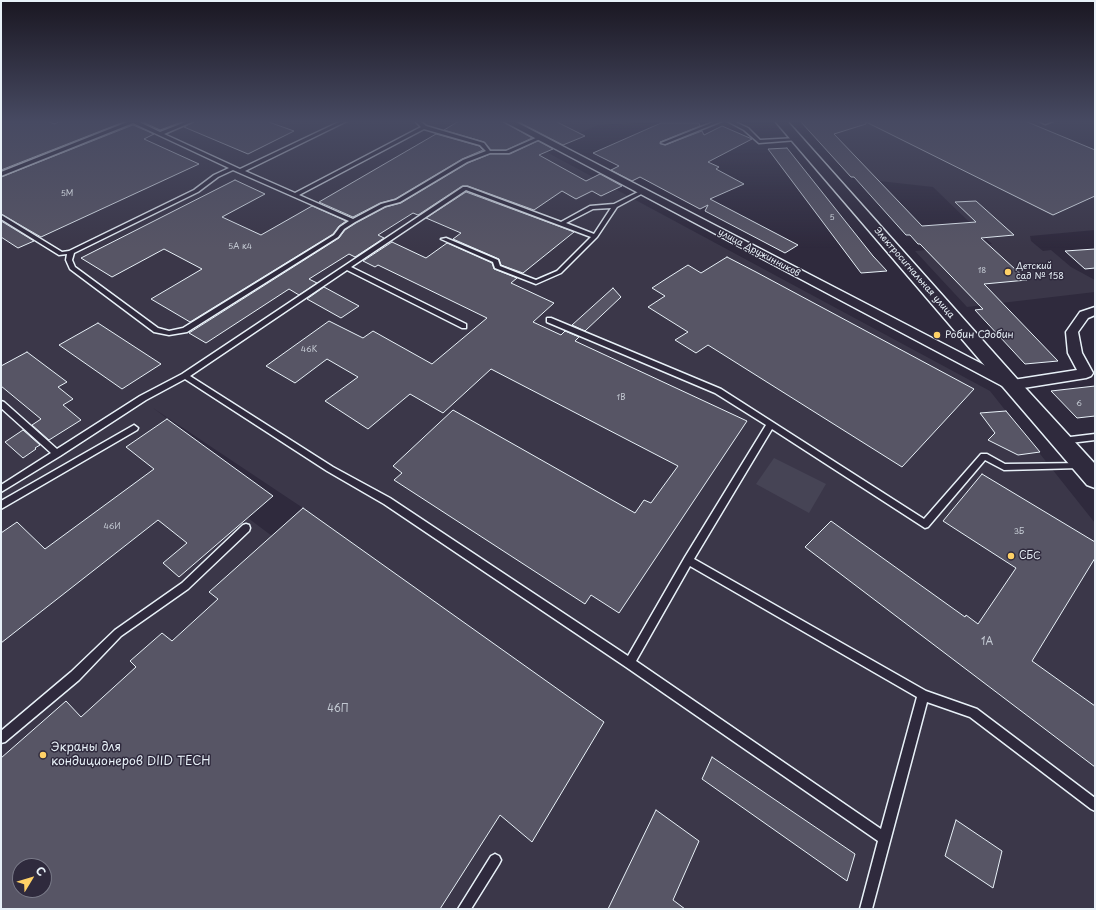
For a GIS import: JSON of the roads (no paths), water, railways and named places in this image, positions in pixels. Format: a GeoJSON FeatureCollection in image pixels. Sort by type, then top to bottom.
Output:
{"type":"FeatureCollection","features":[{"type":"Feature","properties":{"kind":"street","name":"улица Дружинников"},"geometry":{"type":"LineString","coordinates":[[588,163],[1010,385]]}},
{"type":"Feature","properties":{"kind":"street","name":"Электросигнальная улица"},"geometry":{"type":"LineString","coordinates":[[817,163],[1010,385],[1089,472]]}},
{"type":"Feature","properties":{"kind":"street"},"geometry":{"type":"LineString","coordinates":[[1010,385],[1086,373],[1075,353],[1072,332],[1084,315],[1095,311]]}},
{"type":"Feature","properties":{"kind":"lane"},"geometry":{"type":"LineString","coordinates":[[1,174],[27,163]]}},
{"type":"Feature","properties":{"kind":"lane"},"geometry":{"type":"LineString","coordinates":[[224,163],[353,221]]}},
{"type":"Feature","properties":{"kind":"lane"},"geometry":{"type":"LineString","coordinates":[[241,171],[257,163]]}},
{"type":"Feature","properties":{"kind":"lane"},"geometry":{"type":"LineString","coordinates":[[296,196],[356,163]]}},
{"type":"Feature","properties":{"kind":"lane"},"geometry":{"type":"LineString","coordinates":[[71,252],[68,260],[72,268],[156,330],[169,333],[185,330],[336,236],[342,228],[353,221],[383,205],[398,201],[461,163]]}},
{"type":"Feature","properties":{"kind":"lane"},"geometry":{"type":"LineString","coordinates":[[1,218],[61,254],[71,252],[196,191],[216,176],[233,168]]}},
{"type":"Feature","properties":{"kind":"lane"},"geometry":{"type":"LineString","coordinates":[[1,490],[143,398],[185,376],[465,188],[595,236]]}},
{"type":"Feature","properties":{"kind":"lane"},"geometry":{"type":"LineString","coordinates":[[561,224],[592,207],[615,206],[642,192]]}},
{"type":"Feature","properties":{"kind":"lane"},"geometry":{"type":"LineString","coordinates":[[444,240],[496,261],[497,267],[536,282],[559,272],[595,236],[615,206]]}},
{"type":"Feature","properties":{"kind":"lane"},"geometry":{"type":"LineString","coordinates":[[346,267],[464,326]]}},
{"type":"Feature","properties":{"kind":"lane"},"geometry":{"type":"LineString","coordinates":[[549,320],[718,391],[925,524],[984,456],[1004,467],[1089,472]]}},
{"type":"Feature","properties":{"kind":"lane"},"geometry":{"type":"LineString","coordinates":[[185,376],[330,469],[387,501],[630,663],[884,839]]}},
{"type":"Feature","properties":{"kind":"lane"},"geometry":{"type":"LineString","coordinates":[[1,404],[57,454]]}},
{"type":"Feature","properties":{"kind":"lane"},"geometry":{"type":"LineString","coordinates":[[630,663],[688,560],[771,424]]}},
{"type":"Feature","properties":{"kind":"lane"},"geometry":{"type":"LineString","coordinates":[[1,505],[134,428]]}},
{"type":"Feature","properties":{"kind":"lane"},"geometry":{"type":"LineString","coordinates":[[1062,441],[1095,437]]}},
{"type":"Feature","properties":{"kind":"lane"},"geometry":{"type":"LineString","coordinates":[[1,738],[74,676],[118,633],[185,586],[246,528]]}},
{"type":"Feature","properties":{"kind":"lane"},"geometry":{"type":"LineString","coordinates":[[688,560],[923,695],[973,713],[1095,805]]}},
{"type":"Feature","properties":{"kind":"lane"},"geometry":{"type":"LineString","coordinates":[[866,909],[923,695]]}},
{"type":"Feature","properties":{"kind":"lane"},"geometry":{"type":"LineString","coordinates":[[464,909],[494,860]]}},
{"type":"Feature","properties":{"kind":"place","name":"Детский сад № 158"},"geometry":{"type":"Point","coordinates":[1008,272]}},
{"type":"Feature","properties":{"kind":"place","name":"Робин Сдобин"},"geometry":{"type":"Point","coordinates":[937,335]}},
{"type":"Feature","properties":{"kind":"place","name":"СБС"},"geometry":{"type":"Point","coordinates":[1011,556]}},
{"type":"Feature","properties":{"kind":"place","name":"Экраны для кондиционеров DIID TECH"},"geometry":{"type":"Point","coordinates":[43,755]}}]}
